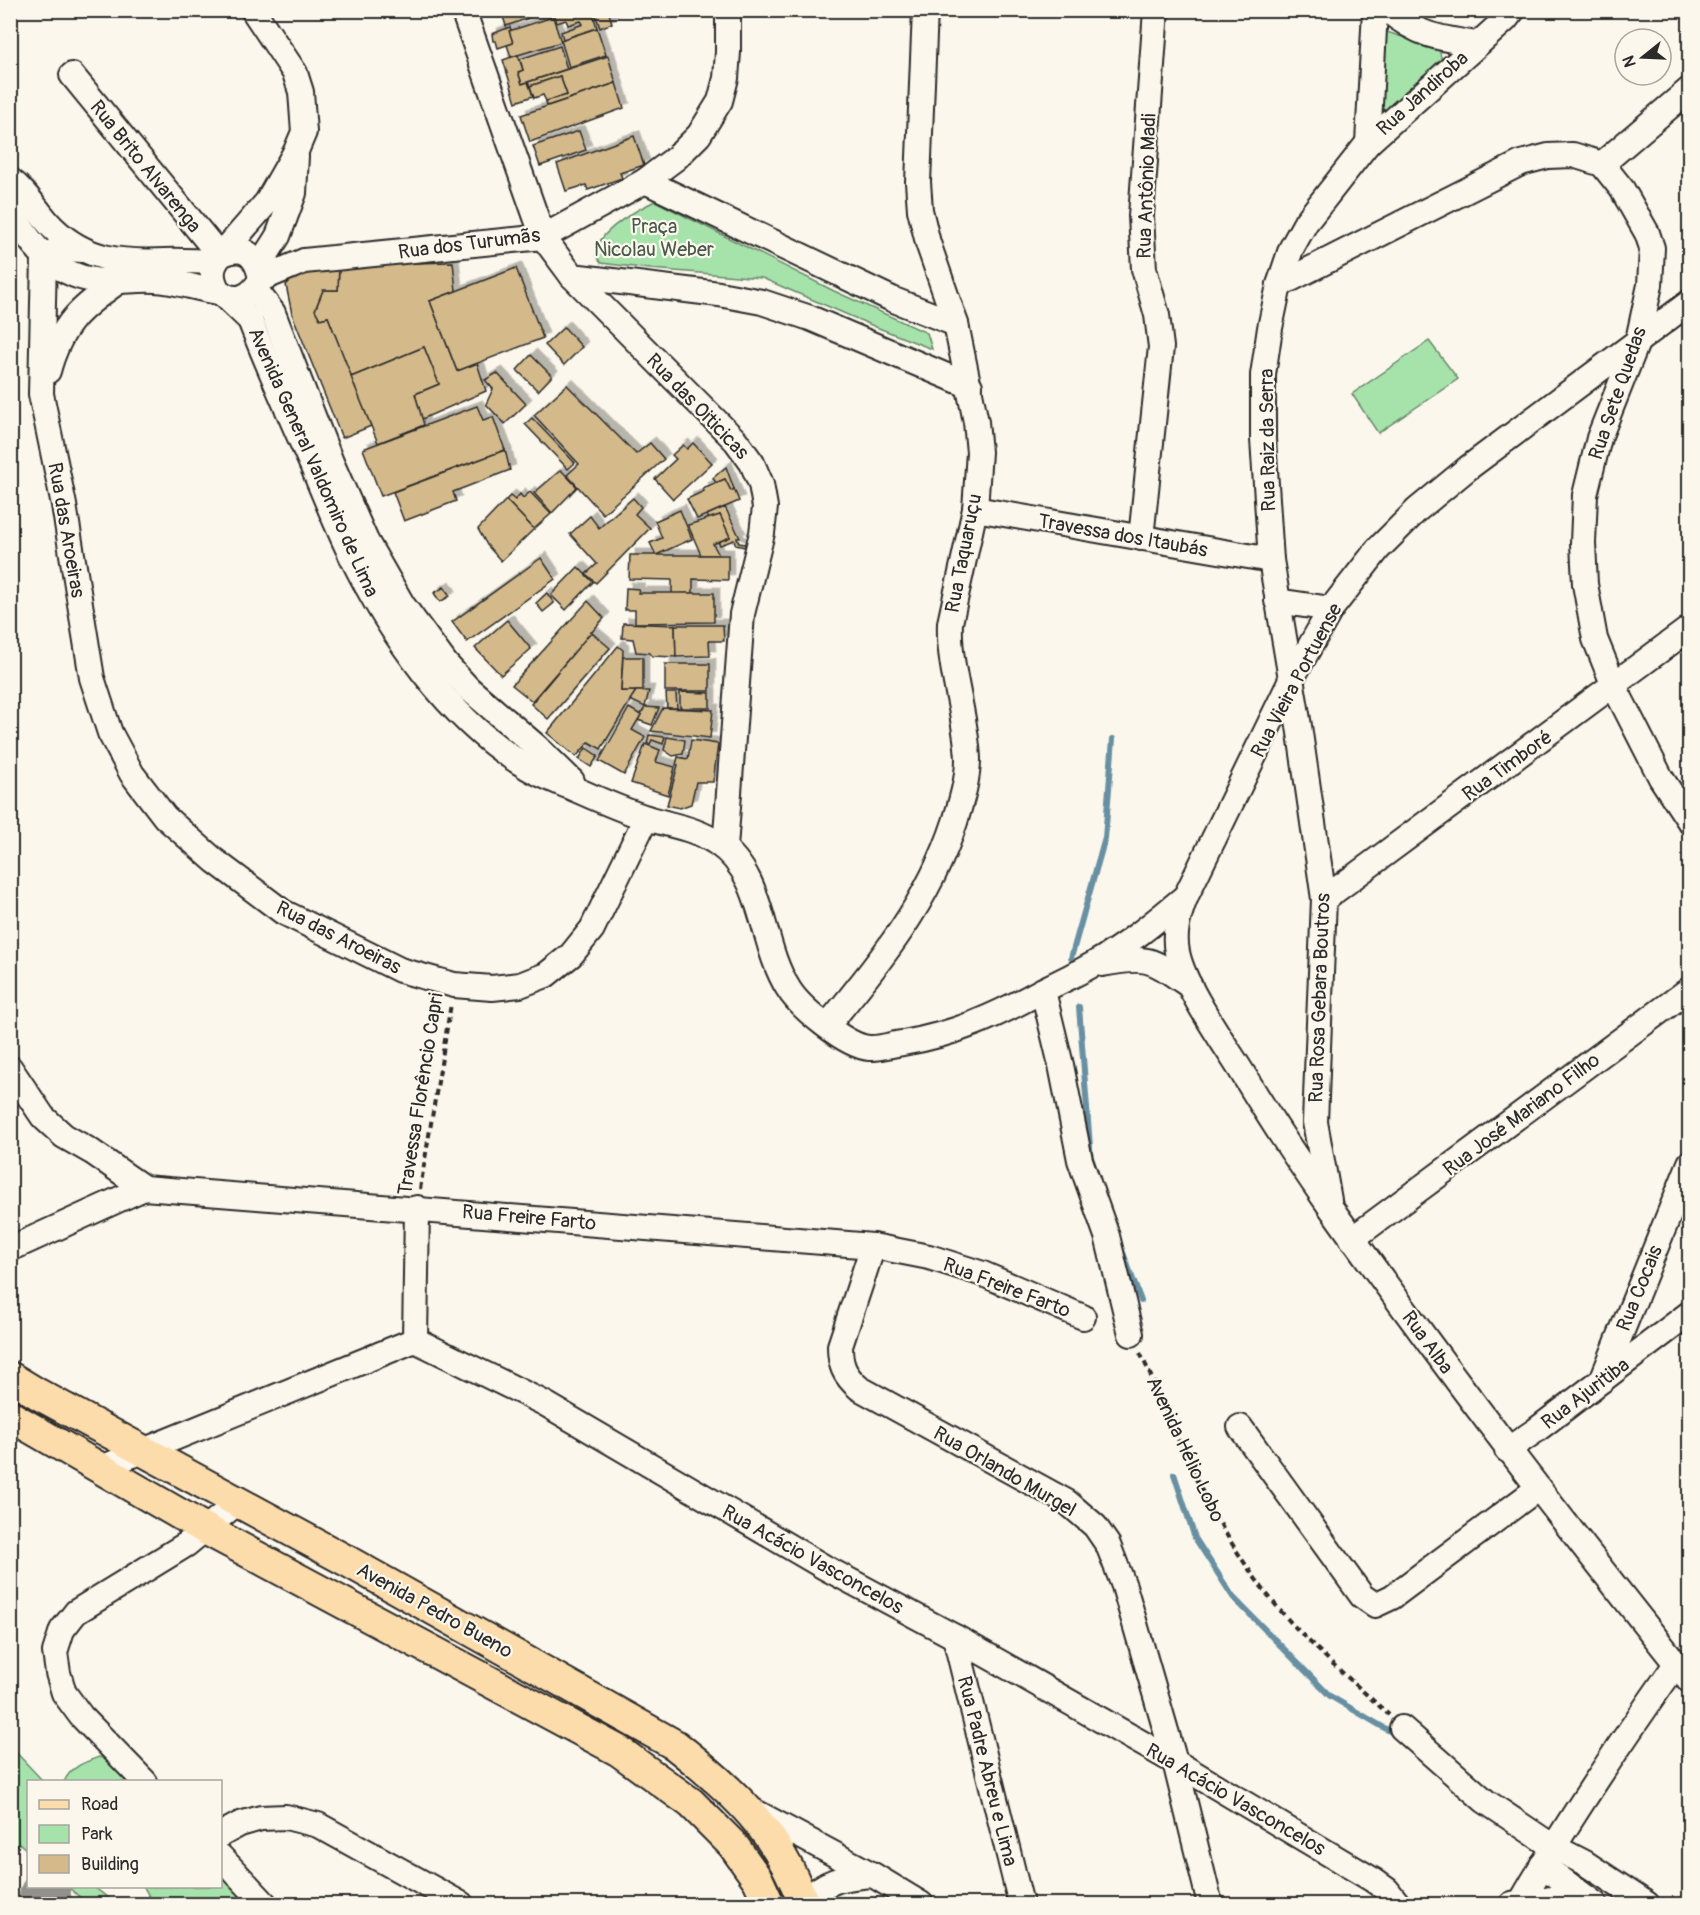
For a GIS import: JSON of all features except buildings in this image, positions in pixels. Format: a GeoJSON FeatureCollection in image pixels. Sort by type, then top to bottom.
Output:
{"type":"FeatureCollection","features":[{"type":"Feature","properties":{"kind":"main road","name":"Avenida Pedro Bueno"},"geometry":{"type":"LineString","coordinates":[[10,1377],[38,1395],[144,1450],[429,1606],[675,1745],[714,1775],[749,1809],[777,1848],[804,1904]]}},
{"type":"Feature","properties":{"kind":"main road","name":"Avenida Pedro Bueno"},"geometry":{"type":"LineString","coordinates":[[10,1416],[207,1530],[619,1751],[691,1803],[733,1845],[758,1880],[769,1905]]}},
{"type":"Feature","properties":{"kind":"street"},"geometry":{"type":"LineString","coordinates":[[222,294],[212,275],[219,257],[267,202],[296,151],[304,132],[301,92],[295,73],[253,10]]}},
{"type":"Feature","properties":{"kind":"street","name":"Rua das Oiticicas"},"geometry":{"type":"LineString","coordinates":[[463,10],[543,237],[572,276],[736,441],[752,463],[761,484],[765,507],[742,614],[725,848]]}},
{"type":"Feature","properties":{"kind":"street","name":"Rua dos Turumãs"},"geometry":{"type":"LineString","coordinates":[[258,278],[304,261],[543,237],[645,181],[676,158],[699,135],[720,101],[726,78],[728,10]]}},
{"type":"Feature","properties":{"kind":"street","name":"Rua Taquaruçu"},"geometry":{"type":"LineString","coordinates":[[827,1026],[884,957],[922,897],[948,841],[962,800],[968,761],[950,631],[975,510],[979,452],[970,386],[956,324],[928,243],[920,210],[918,182],[925,10]]}},
{"type":"Feature","properties":{"kind":"street","name":"Rua Antônio Madi"},"geometry":{"type":"LineString","coordinates":[[1141,538],[1161,347],[1156,315],[1144,269],[1141,216],[1156,10]]}},
{"type":"Feature","properties":{"kind":"street"},"geometry":{"type":"LineString","coordinates":[[1368,143],[1374,10]]}},
{"type":"Feature","properties":{"kind":"street","name":"Rua Jandiroba"},"geometry":{"type":"LineString","coordinates":[[1387,10],[1404,24],[1422,34],[1477,44]]}},
{"type":"Feature","properties":{"kind":"street","name":"Rua Jandiroba"},"geometry":{"type":"LineString","coordinates":[[1368,143],[1514,13]]}},
{"type":"Feature","properties":{"kind":"street","name":"Rua Brito Alvarenga"},"geometry":{"type":"LineString","coordinates":[[72,75],[219,257]]}},
{"type":"Feature","properties":{"kind":"street"},"geometry":{"type":"LineString","coordinates":[[1279,285],[1521,163],[1548,156],[1573,155],[1602,164],[1689,89]]}},
{"type":"Feature","properties":{"kind":"street","name":"Rua Raiz da Serra"},"geometry":{"type":"LineString","coordinates":[[1291,680],[1271,560],[1263,439],[1263,375],[1269,328],[1279,285],[1292,249],[1306,222],[1368,143]]}},
{"type":"Feature","properties":{"kind":"street"},"geometry":{"type":"LineString","coordinates":[[10,208],[32,243],[44,257],[70,274],[84,279],[173,281],[231,298],[244,297],[258,278],[278,236],[294,193],[296,151]]}},
{"type":"Feature","properties":{"kind":"street","name":"Rua Sete Quedas"},"geometry":{"type":"LineString","coordinates":[[1602,164],[1622,189],[1647,233],[1652,248],[1652,264],[1650,285],[1638,340],[1599,438],[1585,495],[1583,543],[1585,584],[1595,639],[1614,686],[1660,778],[1689,822]]}},
{"type":"Feature","properties":{"kind":"street"},"geometry":{"type":"LineString","coordinates":[[10,180],[22,188],[53,227],[83,250],[102,258],[127,262],[219,257],[236,250],[243,251],[256,260],[258,278]]}},
{"type":"Feature","properties":{"kind":"street"},"geometry":{"type":"LineString","coordinates":[[645,181],[894,300],[956,324]]}},
{"type":"Feature","properties":{"kind":"street"},"geometry":{"type":"LineString","coordinates":[[44,257],[51,251],[60,249],[83,250]]}},
{"type":"Feature","properties":{"kind":"street","name":"Rua das Aroeiras"},"geometry":{"type":"LineString","coordinates":[[44,257],[41,394],[64,505],[92,678],[110,733],[132,774],[165,817],[215,861],[283,912],[400,970],[454,985],[492,988],[519,985],[546,975],[571,954],[592,929],[646,818]]}},
{"type":"Feature","properties":{"kind":"street"},"geometry":{"type":"LineString","coordinates":[[572,276],[719,294],[762,302],[810,318],[970,386]]}},
{"type":"Feature","properties":{"kind":"street","name":"Avenida General Valdomiro de Lima"},"geometry":{"type":"LineString","coordinates":[[258,278],[366,541],[402,604],[439,656],[468,688],[538,748],[585,794]]}},
{"type":"Feature","properties":{"kind":"street","name":"Rua das Aroeiras"},"geometry":{"type":"LineString","coordinates":[[41,394],[53,351],[62,333],[74,316],[119,281]]}},
{"type":"Feature","properties":{"kind":"street","name":"Avenida General Valdomiro de Lima"},"geometry":{"type":"LineString","coordinates":[[222,294],[250,320],[350,553],[382,613],[415,660],[450,702],[486,739],[528,768],[646,818],[692,829],[708,836],[725,848],[738,862],[749,880],[761,912],[775,965],[790,992],[827,1026],[869,1048],[919,1040],[964,1029],[1093,965]]}},
{"type":"Feature","properties":{"kind":"street","name":"Rua Vieira Portuense"},"geometry":{"type":"LineString","coordinates":[[1190,986],[1177,953],[1175,935],[1178,917],[1186,896],[1291,680],[1331,609],[1378,549],[1417,510],[1468,468],[1689,302]]}},
{"type":"Feature","properties":{"kind":"street","name":"Travessa dos Itaubás"},"geometry":{"type":"LineString","coordinates":[[975,510],[1271,560]]}},
{"type":"Feature","properties":{"kind":"street"},"geometry":{"type":"LineString","coordinates":[[1277,601],[1331,609]]}},
{"type":"Feature","properties":{"kind":"street","name":"Rua Timboré"},"geometry":{"type":"LineString","coordinates":[[1324,899],[1614,686],[1689,628]]}},
{"type":"Feature","properties":{"kind":"street","name":"Rua Rosa Gebara Boutros"},"geometry":{"type":"LineString","coordinates":[[1291,680],[1324,899],[1315,1122],[1331,1208]]}},
{"type":"Feature","properties":{"kind":"street"},"geometry":{"type":"LineString","coordinates":[[1266,732],[1299,726]]}},
{"type":"Feature","properties":{"kind":"street"},"geometry":{"type":"LineString","coordinates":[[1093,965],[1141,933],[1186,896]]}},
{"type":"Feature","properties":{"kind":"street"},"geometry":{"type":"LineString","coordinates":[[1093,965],[1126,959],[1147,960],[1190,986]]}},
{"type":"Feature","properties":{"kind":"street","name":"Rua Alba"},"geometry":{"type":"LineString","coordinates":[[1190,986],[1278,1131],[1352,1239],[1507,1450],[1683,1672]]}},
{"type":"Feature","properties":{"kind":"street","name":"Rua José Mariano Filho"},"geometry":{"type":"LineString","coordinates":[[1352,1239],[1689,989]]}},
{"type":"Feature","properties":{"kind":"street"},"geometry":{"type":"LineString","coordinates":[[1043,991],[1080,1160],[1107,1236],[1131,1334]]}},
{"type":"Feature","properties":{"kind":"street"},"geometry":{"type":"LineString","coordinates":[[10,1068],[43,1117],[64,1136],[92,1152],[144,1188]]}},
{"type":"Feature","properties":{"kind":"street"},"geometry":{"type":"LineString","coordinates":[[1278,1131],[1301,1133],[1308,1131],[1315,1122]]}},
{"type":"Feature","properties":{"kind":"street","name":"Rua Cocais"},"geometry":{"type":"LineString","coordinates":[[1602,1380],[1689,1163]]}},
{"type":"Feature","properties":{"kind":"street"},"geometry":{"type":"LineString","coordinates":[[10,1249],[144,1188]]}},
{"type":"Feature","properties":{"kind":"street","name":"Rua Freire Farto"},"geometry":{"type":"LineString","coordinates":[[144,1188],[873,1246],[929,1257],[983,1274],[1083,1317]]}},
{"type":"Feature","properties":{"kind":"street"},"geometry":{"type":"LineString","coordinates":[[101,1468],[415,1340],[417,1208]]}},
{"type":"Feature","properties":{"kind":"street","name":"Rua Orlando Murgel"},"geometry":{"type":"LineString","coordinates":[[873,1246],[840,1346],[843,1370],[859,1388],[1067,1502],[1095,1526],[1108,1545],[1124,1586],[1175,1762],[1210,1905]]}},
{"type":"Feature","properties":{"kind":"street","name":"Rua Ajuritiba"},"geometry":{"type":"LineString","coordinates":[[1507,1450],[1689,1313]]}},
{"type":"Feature","properties":{"kind":"street"},"geometry":{"type":"LineString","coordinates":[[1628,1317],[1644,1329],[1666,1331]]}},
{"type":"Feature","properties":{"kind":"street","name":"Rua Acácio Vasconcelos"},"geometry":{"type":"LineString","coordinates":[[415,1340],[544,1403],[824,1567],[955,1637],[1175,1762],[1373,1880],[1387,1890],[1398,1905]]}},
{"type":"Feature","properties":{"kind":"street"},"geometry":{"type":"LineString","coordinates":[[184,1472],[185,1448],[192,1435],[205,1425]]}},
{"type":"Feature","properties":{"kind":"street"},"geometry":{"type":"LineString","coordinates":[[1240,1427],[1362,1596],[1375,1605],[1392,1597],[1537,1489]]}},
{"type":"Feature","properties":{"kind":"street"},"geometry":{"type":"LineString","coordinates":[[143,1780],[81,1716],[64,1693],[55,1652],[62,1630],[76,1612],[207,1530],[238,1502]]}},
{"type":"Feature","properties":{"kind":"street","name":"Rua Padre Abreu e Lima"},"geometry":{"type":"LineString","coordinates":[[955,1637],[1021,1905]]}},
{"type":"Feature","properties":{"kind":"street"},"geometry":{"type":"LineString","coordinates":[[1516,1904],[1594,1782],[1683,1672]]}},
{"type":"Feature","properties":{"kind":"street"},"geometry":{"type":"LineString","coordinates":[[1402,1728],[1547,1855],[1590,1900]]}},
{"type":"Feature","properties":{"kind":"street"},"geometry":{"type":"LineString","coordinates":[[749,1809],[873,1875],[921,1905]]}},
{"type":"Feature","properties":{"kind":"street"},"geometry":{"type":"LineString","coordinates":[[222,1834],[240,1824],[261,1818],[286,1817],[318,1825],[461,1905]]}},
{"type":"Feature","properties":{"kind":"street"},"geometry":{"type":"LineString","coordinates":[[1547,1855],[1585,1863],[1647,1905]]}},
{"type":"Feature","properties":{"kind":"street"},"geometry":{"type":"LineString","coordinates":[[222,1858],[265,1905]]}},
{"type":"Feature","properties":{"kind":"street"},"geometry":{"type":"LineString","coordinates":[[804,1904],[827,1883],[840,1878],[873,1875]]}},
{"type":"Feature","properties":{"kind":"street"},"geometry":{"type":"LineString","coordinates":[[1516,1904],[1590,1900]]}},
{"type":"Feature","properties":{"kind":"path","name":"Travessa Florêncio Capri"},"geometry":{"type":"LineString","coordinates":[[417,1208],[454,985]]}},
{"type":"Feature","properties":{"kind":"path","name":"Avenida Hélio Lobo"},"geometry":{"type":"LineString","coordinates":[[1131,1334],[1158,1388],[1196,1479],[1261,1586],[1297,1630],[1402,1728]]}},
{"type":"Feature","properties":{"kind":"green space"},"geometry":{"type":"Polygon","coordinates":[[[1384,31],[1439,49],[1442,61],[1381,117],[1378,35],[1384,31]]]}},
{"type":"Feature","properties":{"kind":"green space","name":"Praça Nicolau Weber"},"geometry":{"type":"Polygon","coordinates":[[[655,201],[834,291],[927,333],[932,349],[762,278],[601,263],[597,254],[598,245],[604,235],[625,218],[655,201]]]}},
{"type":"Feature","properties":{"kind":"green space"},"geometry":{"type":"Polygon","coordinates":[[[1429,341],[1458,379],[1378,433],[1352,394],[1429,341]]]}},
{"type":"Feature","properties":{"kind":"green space"},"geometry":{"type":"Polygon","coordinates":[[[10,1746],[42,1780],[27,1780],[27,1850],[19,1843],[11,1854],[10,1746]]]}},
{"type":"Feature","properties":{"kind":"green space"},"geometry":{"type":"Polygon","coordinates":[[[99,1757],[115,1762],[132,1780],[65,1780],[70,1772],[83,1763],[99,1757]]]}},
{"type":"Feature","properties":{"kind":"green space"},"geometry":{"type":"Polygon","coordinates":[[[222,1868],[256,1904],[153,1904],[145,1888],[222,1888],[222,1868]]]}},
{"type":"Feature","properties":{"kind":"green space"},"geometry":{"type":"Polygon","coordinates":[[[69,1888],[95,1888],[116,1904],[88,1904],[69,1888]]]}},
{"type":"Feature","properties":{"kind":"waterway"},"geometry":{"type":"LineString","coordinates":[[1071,958],[1105,838],[1113,739]]}},
{"type":"Feature","properties":{"kind":"waterway"},"geometry":{"type":"LineString","coordinates":[[1079,1007],[1091,1159]]}},
{"type":"Feature","properties":{"kind":"waterway"},"geometry":{"type":"LineString","coordinates":[[1122,1250],[1141,1301]]}},
{"type":"Feature","properties":{"kind":"waterway"},"geometry":{"type":"LineString","coordinates":[[1174,1474],[1195,1538],[1233,1597],[1330,1696],[1393,1733]]}},
{"type":"Feature","properties":{"kind":"taxiway"},"geometry":{"type":"LineString","coordinates":[[45,1896],[46,1904]]}}]}
